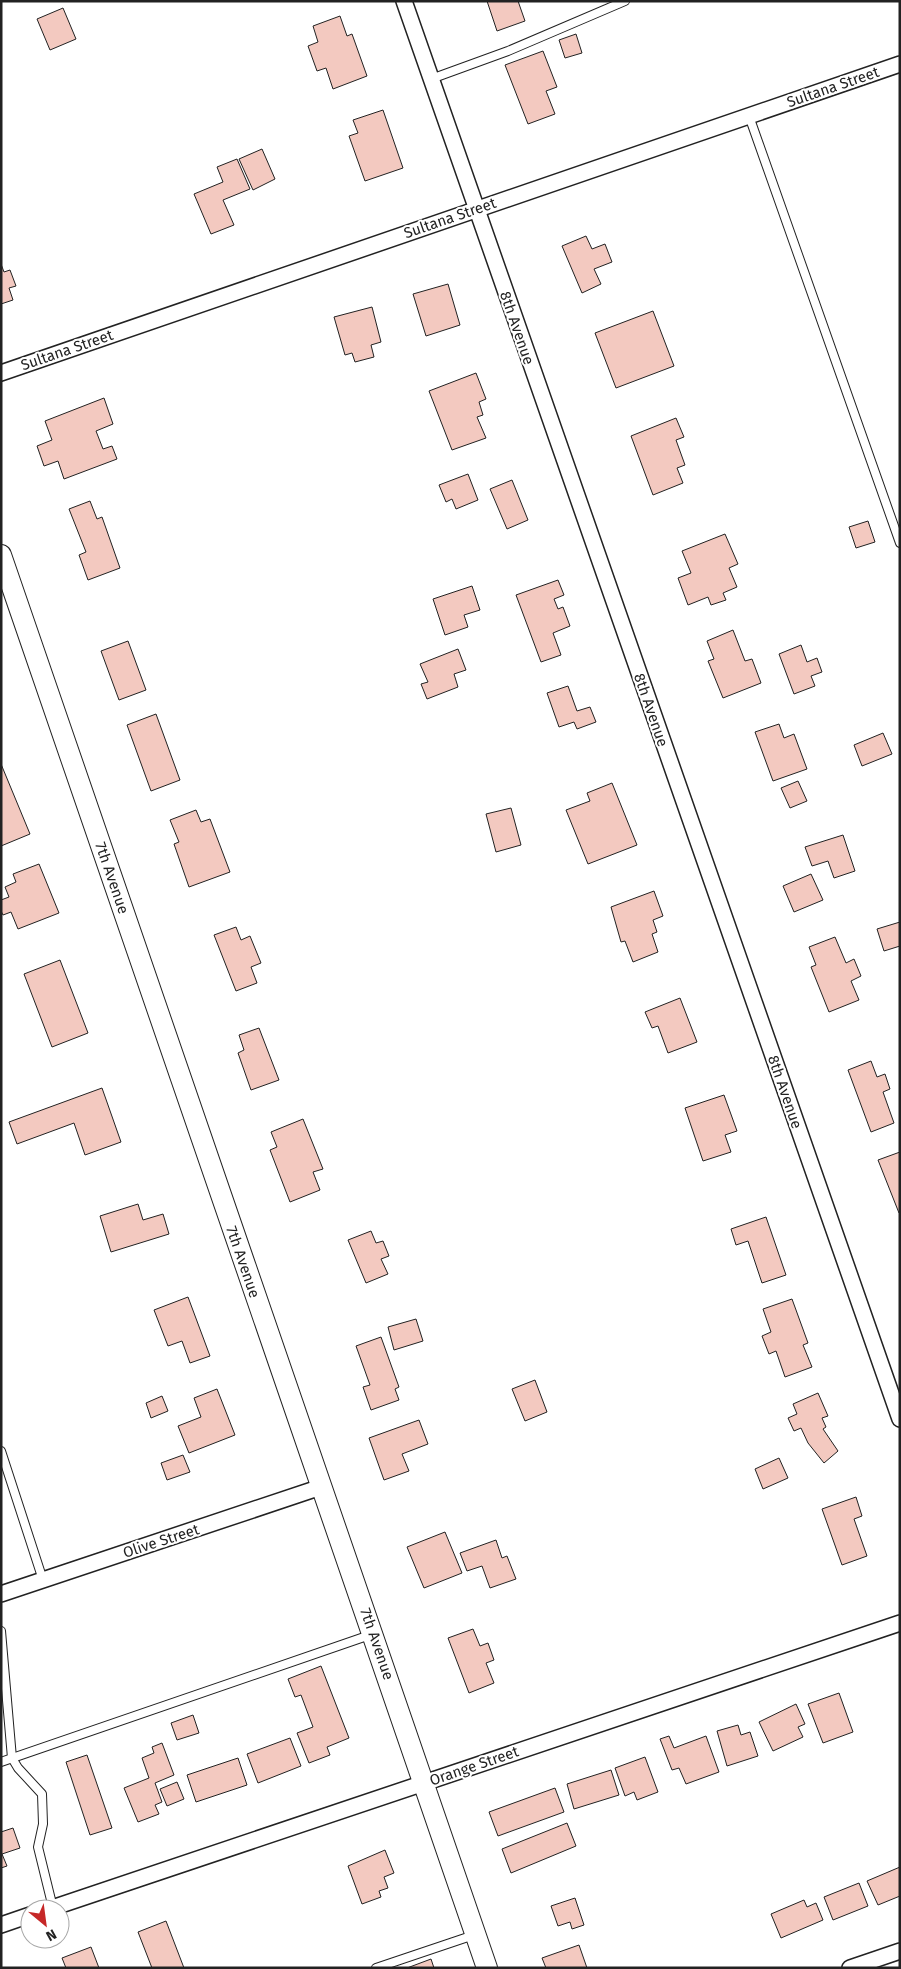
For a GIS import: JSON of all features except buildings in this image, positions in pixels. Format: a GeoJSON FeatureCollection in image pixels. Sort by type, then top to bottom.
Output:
{"type":"FeatureCollection","features":[{"type":"Feature","properties":{"kind":"street","name":"8th Avenue"},"geometry":{"type":"LineString","coordinates":[[404,1],[475,209],[900,1419]]}},
{"type":"Feature","properties":{"kind":"street","name":"Sultana Street"},"geometry":{"type":"LineString","coordinates":[[1,373],[900,64]]}},
{"type":"Feature","properties":{"kind":"street","name":"7th Avenue"},"geometry":{"type":"LineString","coordinates":[[1,555],[321,1487],[425,1782],[487,1968]]}},
{"type":"Feature","properties":{"kind":"street","name":"Olive Street"},"geometry":{"type":"LineString","coordinates":[[1,1594],[321,1487]]}},
{"type":"Feature","properties":{"kind":"street","name":"Orange Street"},"geometry":{"type":"LineString","coordinates":[[70,1902],[900,1623]]}},
{"type":"Feature","properties":{"kind":"street"},"geometry":{"type":"LineString","coordinates":[[1,1925],[20,1918]]}},
{"type":"Feature","properties":{"kind":"street"},"geometry":{"type":"LineString","coordinates":[[850,1968],[900,1951]]}},
{"type":"Feature","properties":{"kind":"lane"},"geometry":{"type":"LineString","coordinates":[[431,79],[508,51],[625,1]]}},
{"type":"Feature","properties":{"kind":"lane"},"geometry":{"type":"LineString","coordinates":[[749,116],[900,543]]}},
{"type":"Feature","properties":{"kind":"lane"},"geometry":{"type":"LineString","coordinates":[[1,1451],[43,1580]]}},
{"type":"Feature","properties":{"kind":"lane"},"geometry":{"type":"LineString","coordinates":[[1,1631],[12,1758],[18,1768],[42,1794],[43,1824],[38,1847],[49,1899]]}},
{"type":"Feature","properties":{"kind":"lane"},"geometry":{"type":"LineString","coordinates":[[1,1762],[373,1634]]}},
{"type":"Feature","properties":{"kind":"lane"},"geometry":{"type":"LineString","coordinates":[[376,1968],[476,1934]]}}]}
